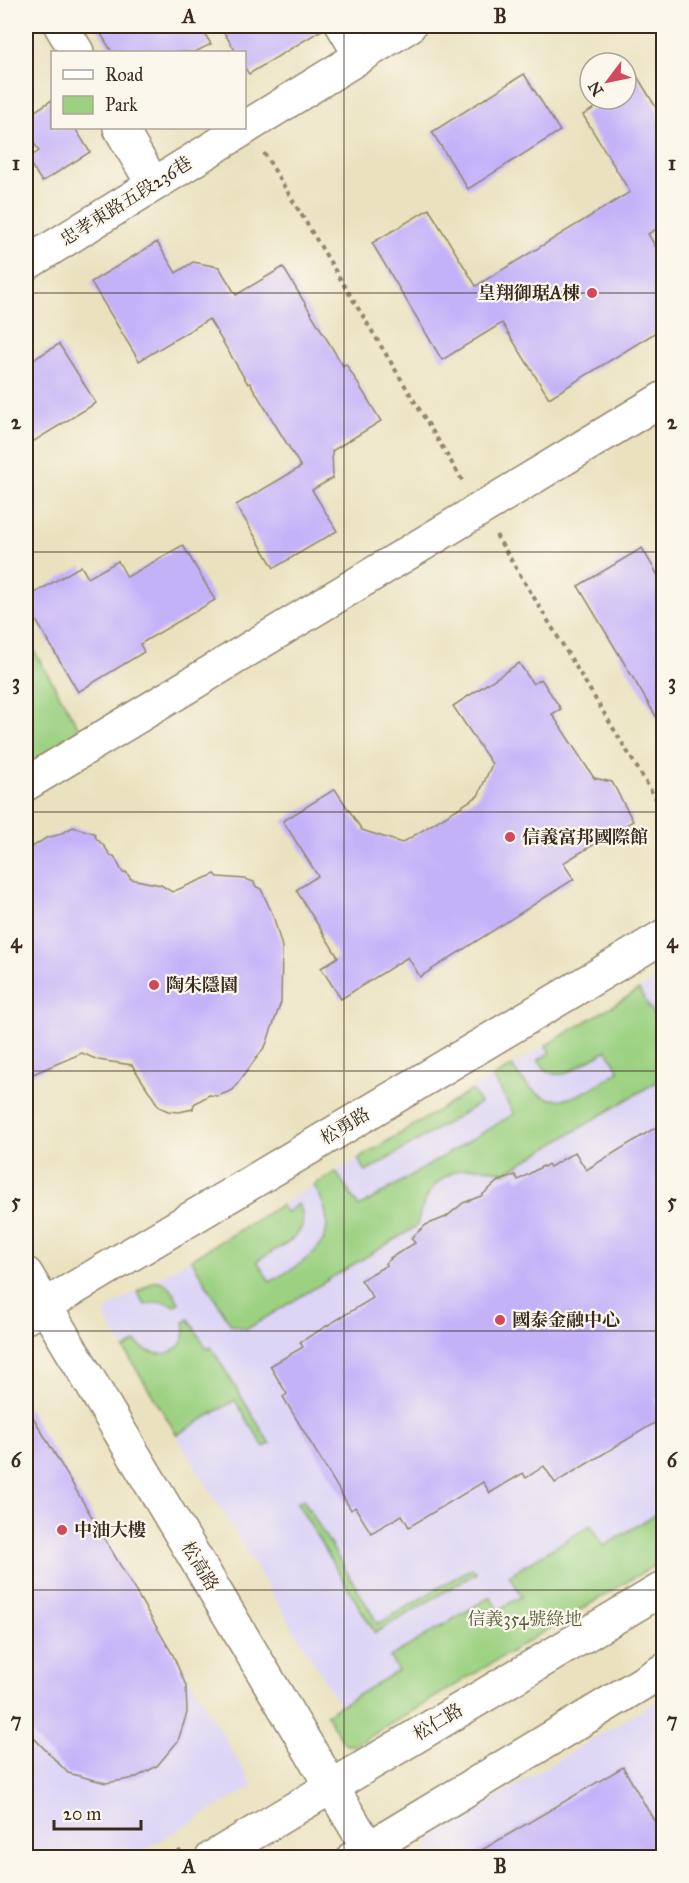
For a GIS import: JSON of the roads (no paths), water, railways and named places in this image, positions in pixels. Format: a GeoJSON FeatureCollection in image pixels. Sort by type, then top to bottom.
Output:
{"type":"FeatureCollection","features":[{"type":"Feature","properties":{"kind":"street"},"geometry":{"type":"LineString","coordinates":[[62,26],[76,51]]}},
{"type":"Feature","properties":{"kind":"street"},"geometry":{"type":"LineString","coordinates":[[343,26],[361,56]]}},
{"type":"Feature","properties":{"kind":"street","name":"忠孝東路五段236巷"},"geometry":{"type":"LineString","coordinates":[[246,127],[409,26]]}},
{"type":"Feature","properties":{"kind":"street"},"geometry":{"type":"LineString","coordinates":[[121,129],[153,184]]}},
{"type":"Feature","properties":{"kind":"street","name":"忠孝東路五段236巷"},"geometry":{"type":"LineString","coordinates":[[26,264],[242,129]]}},
{"type":"Feature","properties":{"kind":"street"},"geometry":{"type":"LineString","coordinates":[[26,784],[663,398]]}},
{"type":"Feature","properties":{"kind":"street","name":"松勇路"},"geometry":{"type":"LineString","coordinates":[[35,1311],[663,936]]}},
{"type":"Feature","properties":{"kind":"street","name":"松高路"},"geometry":{"type":"LineString","coordinates":[[26,1274],[35,1311],[332,1787],[365,1854]]}},
{"type":"Feature","properties":{"kind":"street","name":"松仁路"},"geometry":{"type":"LineString","coordinates":[[212,1857],[663,1588]]}},
{"type":"Feature","properties":{"kind":"street"},"geometry":{"type":"LineString","coordinates":[[365,1854],[663,1670]]}},
{"type":"Feature","properties":{"kind":"place","name":"皇翔御琚A棟"},"geometry":{"type":"Point","coordinates":[592,293]}},
{"type":"Feature","properties":{"kind":"place","name":"信義富邦國際館"},"geometry":{"type":"Point","coordinates":[510,837]}},
{"type":"Feature","properties":{"kind":"place","name":"陶朱隱園"},"geometry":{"type":"Point","coordinates":[154,985]}},
{"type":"Feature","properties":{"kind":"place","name":"國泰金融中心"},"geometry":{"type":"Point","coordinates":[500,1320]}},
{"type":"Feature","properties":{"kind":"place","name":"中油大樓"},"geometry":{"type":"Point","coordinates":[62,1530]}},
{"type":"Feature","properties":{"kind":"park label","name":"信義354號綠地"},"geometry":{"type":"Point","coordinates":[525,1619]}}]}
